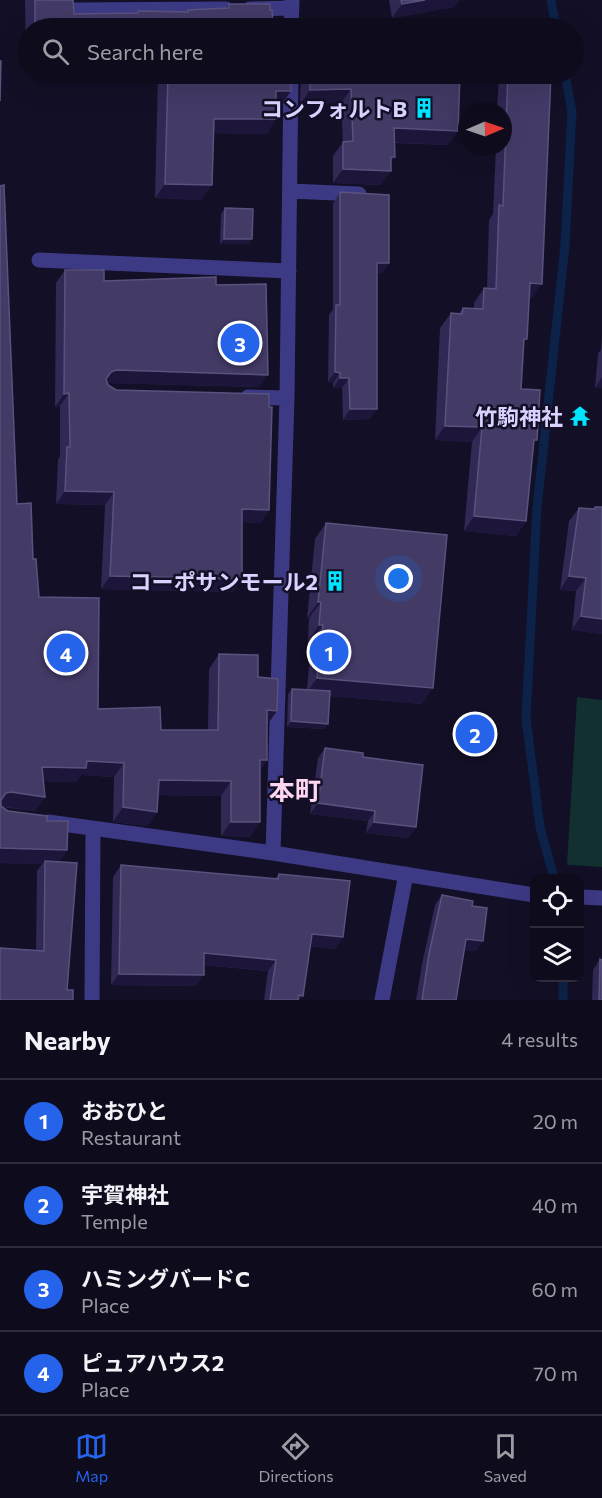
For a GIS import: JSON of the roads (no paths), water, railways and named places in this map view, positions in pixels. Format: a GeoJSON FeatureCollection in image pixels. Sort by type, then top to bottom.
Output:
{"type":"FeatureCollection","features":[{"type":"Feature","properties":{"kind":"street"},"geometry":{"type":"LineString","coordinates":[[73,10],[292,4]]}},
{"type":"Feature","properties":{"kind":"street"},"geometry":{"type":"LineString","coordinates":[[273,852],[287,398],[291,84]]}},
{"type":"Feature","properties":{"kind":"street"},"geometry":{"type":"LineString","coordinates":[[290,191],[374,194]]}},
{"type":"Feature","properties":{"kind":"street"},"geometry":{"type":"LineString","coordinates":[[39,260],[289,271]]}},
{"type":"Feature","properties":{"kind":"street"},"geometry":{"type":"LineString","coordinates":[[239,397],[287,398]]}},
{"type":"Feature","properties":{"kind":"street"},"geometry":{"type":"LineString","coordinates":[[35,820],[273,852],[530,894]]}},
{"type":"Feature","properties":{"kind":"street"},"geometry":{"type":"LineString","coordinates":[[92,1000],[93,829]]}},
{"type":"Feature","properties":{"kind":"street"},"geometry":{"type":"LineString","coordinates":[[382,1000],[406,874]]}},
{"type":"Feature","properties":{"kind":"street"},"geometry":{"type":"LineString","coordinates":[[584,897],[602,898]]}},
{"type":"Feature","properties":{"kind":"waterway"},"geometry":{"type":"LineString","coordinates":[[551,0],[554,18]]}},
{"type":"Feature","properties":{"kind":"waterway"},"geometry":{"type":"LineString","coordinates":[[553,874],[540,827],[526,718],[537,508],[565,245],[572,112],[567,84]]}},
{"type":"Feature","properties":{"kind":"waterway"},"geometry":{"type":"LineString","coordinates":[[563,982],[563,1000]]}},
{"type":"Feature","properties":{"kind":"place","name":"コンフォルトB"},"geometry":{"type":"Point","coordinates":[424,108]}},
{"type":"Feature","properties":{"kind":"place","name":"ハミングバードC"},"geometry":{"type":"Point","coordinates":[240,343]}},
{"type":"Feature","properties":{"kind":"place","name":"竹駒神社"},"geometry":{"type":"Point","coordinates":[580,416]}},
{"type":"Feature","properties":{"kind":"place","name":"コーポサンモール2"},"geometry":{"type":"Point","coordinates":[335,581]}},
{"type":"Feature","properties":{"kind":"place","name":"おおひと"},"geometry":{"type":"Point","coordinates":[329,652]}},
{"type":"Feature","properties":{"kind":"place","name":"ピュアハウス2"},"geometry":{"type":"Point","coordinates":[66,653]}},
{"type":"Feature","properties":{"kind":"place","name":"宇賀神社"},"geometry":{"type":"Point","coordinates":[475,734]}},
{"type":"Feature","properties":{"kind":"district","name":"本町"},"geometry":{"type":"Point","coordinates":[295,789]}}]}
